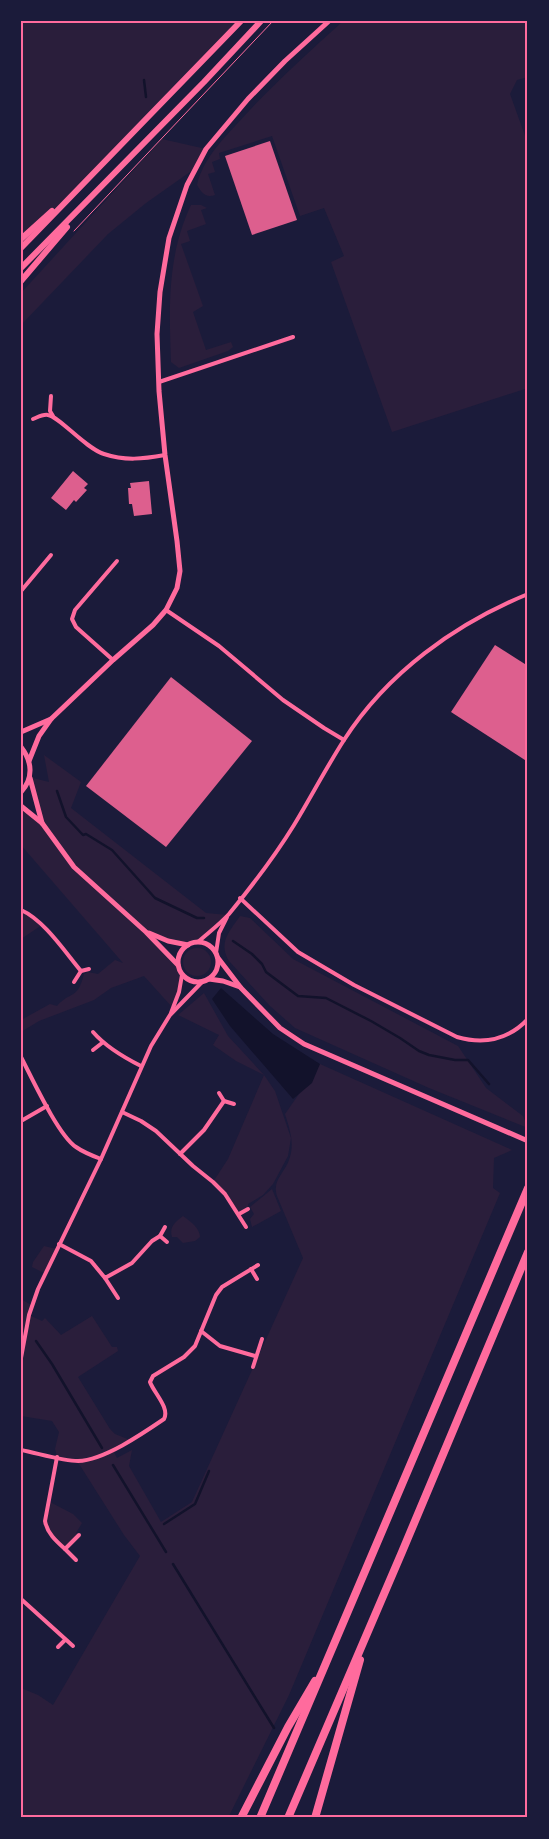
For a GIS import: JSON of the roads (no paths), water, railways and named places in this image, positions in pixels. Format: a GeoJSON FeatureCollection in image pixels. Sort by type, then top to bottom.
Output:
{"type":"FeatureCollection","features":[{"type":"Feature","properties":{"kind":"highway"},"geometry":{"type":"LineString","coordinates":[[21,248],[241,21]]}},
{"type":"Feature","properties":{"kind":"highway"},"geometry":{"type":"LineString","coordinates":[[21,268],[204,82],[261,21]]}},
{"type":"Feature","properties":{"kind":"highway"},"geometry":{"type":"LineString","coordinates":[[21,238],[89,178]]}},
{"type":"Feature","properties":{"kind":"highway"},"geometry":{"type":"LineString","coordinates":[[21,281],[102,186]]}},
{"type":"Feature","properties":{"kind":"highway"},"geometry":{"type":"LineString","coordinates":[[260,1818],[528,1188]]}},
{"type":"Feature","properties":{"kind":"highway"},"geometry":{"type":"LineString","coordinates":[[288,1818],[528,1252]]}},
{"type":"Feature","properties":{"kind":"highway"},"geometry":{"type":"LineString","coordinates":[[316,1818],[367,1634]]}},
{"type":"Feature","properties":{"kind":"highway"},"geometry":{"type":"LineString","coordinates":[[241,1818],[288,1727],[333,1650]]}},
{"type":"Feature","properties":{"kind":"street"},"geometry":{"type":"LineString","coordinates":[[42,823],[30,777],[29,761],[39,736],[51,719],[112,660],[153,625],[166,610],[177,588],[180,570],[165,455],[157,334],[160,292],[169,238],[187,185],[206,149],[248,99],[328,21]]}},
{"type":"Feature","properties":{"kind":"street"},"geometry":{"type":"LineString","coordinates":[[159,382],[293,336]]}},
{"type":"Feature","properties":{"kind":"street"},"geometry":{"type":"LineString","coordinates":[[51,396],[50,410],[53,416],[86,445],[102,454],[120,459],[137,460],[165,455]]}},
{"type":"Feature","properties":{"kind":"street"},"geometry":{"type":"LineString","coordinates":[[33,419],[44,415],[53,416]]}},
{"type":"Feature","properties":{"kind":"street"},"geometry":{"type":"LineString","coordinates":[[21,591],[52,555]]}},
{"type":"Feature","properties":{"kind":"street"},"geometry":{"type":"LineString","coordinates":[[112,660],[76,627],[72,619],[75,610],[117,561]]}},
{"type":"Feature","properties":{"kind":"street"},"geometry":{"type":"LineString","coordinates":[[21,1358],[31,1305],[44,1273],[101,1160],[141,1066],[160,1028],[202,982],[215,974],[218,966],[219,933],[228,915],[294,825],[344,740],[376,698],[403,671],[433,647],[474,620],[528,594]]}},
{"type":"Feature","properties":{"kind":"street"},"geometry":{"type":"LineString","coordinates":[[166,610],[219,646],[283,700],[344,740]]}},
{"type":"Feature","properties":{"kind":"street"},"geometry":{"type":"LineString","coordinates":[[21,732],[51,719]]}},
{"type":"Feature","properties":{"kind":"street"},"geometry":{"type":"LineString","coordinates":[[21,747],[29,761]]}},
{"type":"Feature","properties":{"kind":"street"},"geometry":{"type":"LineString","coordinates":[[21,792],[30,777]]}},
{"type":"Feature","properties":{"kind":"street"},"geometry":{"type":"LineString","coordinates":[[21,806],[42,823],[74,867],[146,932],[178,966],[182,975],[188,980],[202,982]]}},
{"type":"Feature","properties":{"kind":"street"},"geometry":{"type":"LineString","coordinates":[[240,898],[298,952],[354,985],[457,1038],[470,1041],[494,1040],[507,1036],[528,1019]]}},
{"type":"Feature","properties":{"kind":"street"},"geometry":{"type":"LineString","coordinates":[[21,910],[34,917],[81,971]]}},
{"type":"Feature","properties":{"kind":"street"},"geometry":{"type":"LineString","coordinates":[[178,966],[178,957],[182,950],[188,945],[198,942],[228,915]]}},
{"type":"Feature","properties":{"kind":"street"},"geometry":{"type":"LineString","coordinates":[[146,932],[168,941],[188,945]]}},
{"type":"Feature","properties":{"kind":"street"},"geometry":{"type":"LineString","coordinates":[[198,942],[208,945],[241,988],[280,1028],[304,1044],[526,1141]]}},
{"type":"Feature","properties":{"kind":"street"},"geometry":{"type":"LineString","coordinates":[[74,982],[81,971],[89,969]]}},
{"type":"Feature","properties":{"kind":"street"},"geometry":{"type":"LineString","coordinates":[[170,1015],[179,992],[182,975]]}},
{"type":"Feature","properties":{"kind":"street"},"geometry":{"type":"LineString","coordinates":[[209,979],[223,981],[241,988]]}},
{"type":"Feature","properties":{"kind":"street"},"geometry":{"type":"LineString","coordinates":[[93,1032],[102,1043],[141,1066]]}},
{"type":"Feature","properties":{"kind":"street"},"geometry":{"type":"LineString","coordinates":[[93,1050],[102,1043]]}},
{"type":"Feature","properties":{"kind":"street"},"geometry":{"type":"LineString","coordinates":[[21,1057],[64,1135],[75,1147],[101,1160]]}},
{"type":"Feature","properties":{"kind":"street"},"geometry":{"type":"LineString","coordinates":[[220,1094],[224,1102]]}},
{"type":"Feature","properties":{"kind":"street"},"geometry":{"type":"LineString","coordinates":[[180,1154],[204,1130],[224,1102]]}},
{"type":"Feature","properties":{"kind":"street"},"geometry":{"type":"LineString","coordinates":[[224,1102],[234,1104]]}},
{"type":"Feature","properties":{"kind":"street"},"geometry":{"type":"LineString","coordinates":[[21,1122],[47,1106]]}},
{"type":"Feature","properties":{"kind":"street"},"geometry":{"type":"LineString","coordinates":[[122,1112],[141,1120],[156,1130],[180,1154],[213,1182],[225,1194],[246,1227]]}},
{"type":"Feature","properties":{"kind":"street"},"geometry":{"type":"LineString","coordinates":[[239,1214],[248,1208]]}},
{"type":"Feature","properties":{"kind":"street"},"geometry":{"type":"LineString","coordinates":[[105,1278],[132,1263],[152,1241],[160,1236],[165,1228]]}},
{"type":"Feature","properties":{"kind":"street"},"geometry":{"type":"LineString","coordinates":[[160,1236],[167,1242]]}},
{"type":"Feature","properties":{"kind":"street"},"geometry":{"type":"LineString","coordinates":[[59,1244],[91,1261],[118,1298]]}},
{"type":"Feature","properties":{"kind":"street"},"geometry":{"type":"LineString","coordinates":[[21,1450],[76,1461],[100,1457],[164,1419],[166,1410],[150,1382],[153,1376],[195,1346],[216,1295],[222,1287],[258,1265]]}},
{"type":"Feature","properties":{"kind":"street"},"geometry":{"type":"LineString","coordinates":[[251,1269],[258,1279]]}},
{"type":"Feature","properties":{"kind":"street"},"geometry":{"type":"LineString","coordinates":[[201,1331],[220,1346],[255,1356]]}},
{"type":"Feature","properties":{"kind":"street"},"geometry":{"type":"LineString","coordinates":[[252,1367],[262,1339]]}},
{"type":"Feature","properties":{"kind":"street"},"geometry":{"type":"LineString","coordinates":[[57,1457],[45,1521],[50,1534],[76,1560]]}},
{"type":"Feature","properties":{"kind":"street"},"geometry":{"type":"LineString","coordinates":[[65,1549],[79,1535]]}},
{"type":"Feature","properties":{"kind":"street"},"geometry":{"type":"LineString","coordinates":[[21,1599],[73,1646]]}},
{"type":"Feature","properties":{"kind":"street"},"geometry":{"type":"LineString","coordinates":[[58,1648],[65,1640]]}},
{"type":"Feature","properties":{"kind":"waterway"},"geometry":{"type":"LineString","coordinates":[[144,80],[146,97]]}},
{"type":"Feature","properties":{"kind":"waterway"},"geometry":{"type":"LineString","coordinates":[[57,791],[66,817],[83,835],[86,834],[112,850],[155,898],[197,918],[204,918]]}},
{"type":"Feature","properties":{"kind":"waterway"},"geometry":{"type":"LineString","coordinates":[[233,941],[252,954],[262,964],[266,972],[298,996],[326,998],[371,1021],[419,1051],[429,1055],[455,1060],[468,1060],[489,1084]]}},
{"type":"Feature","properties":{"kind":"waterway"},"geometry":{"type":"LineString","coordinates":[[36,1341],[52,1364],[102,1448]]}},
{"type":"Feature","properties":{"kind":"waterway"},"geometry":{"type":"LineString","coordinates":[[113,1465],[166,1552]]}},
{"type":"Feature","properties":{"kind":"waterway"},"geometry":{"type":"LineString","coordinates":[[164,1524],[195,1504],[209,1471]]}},
{"type":"Feature","properties":{"kind":"waterway"},"geometry":{"type":"LineString","coordinates":[[173,1564],[274,1728]]}}]}
